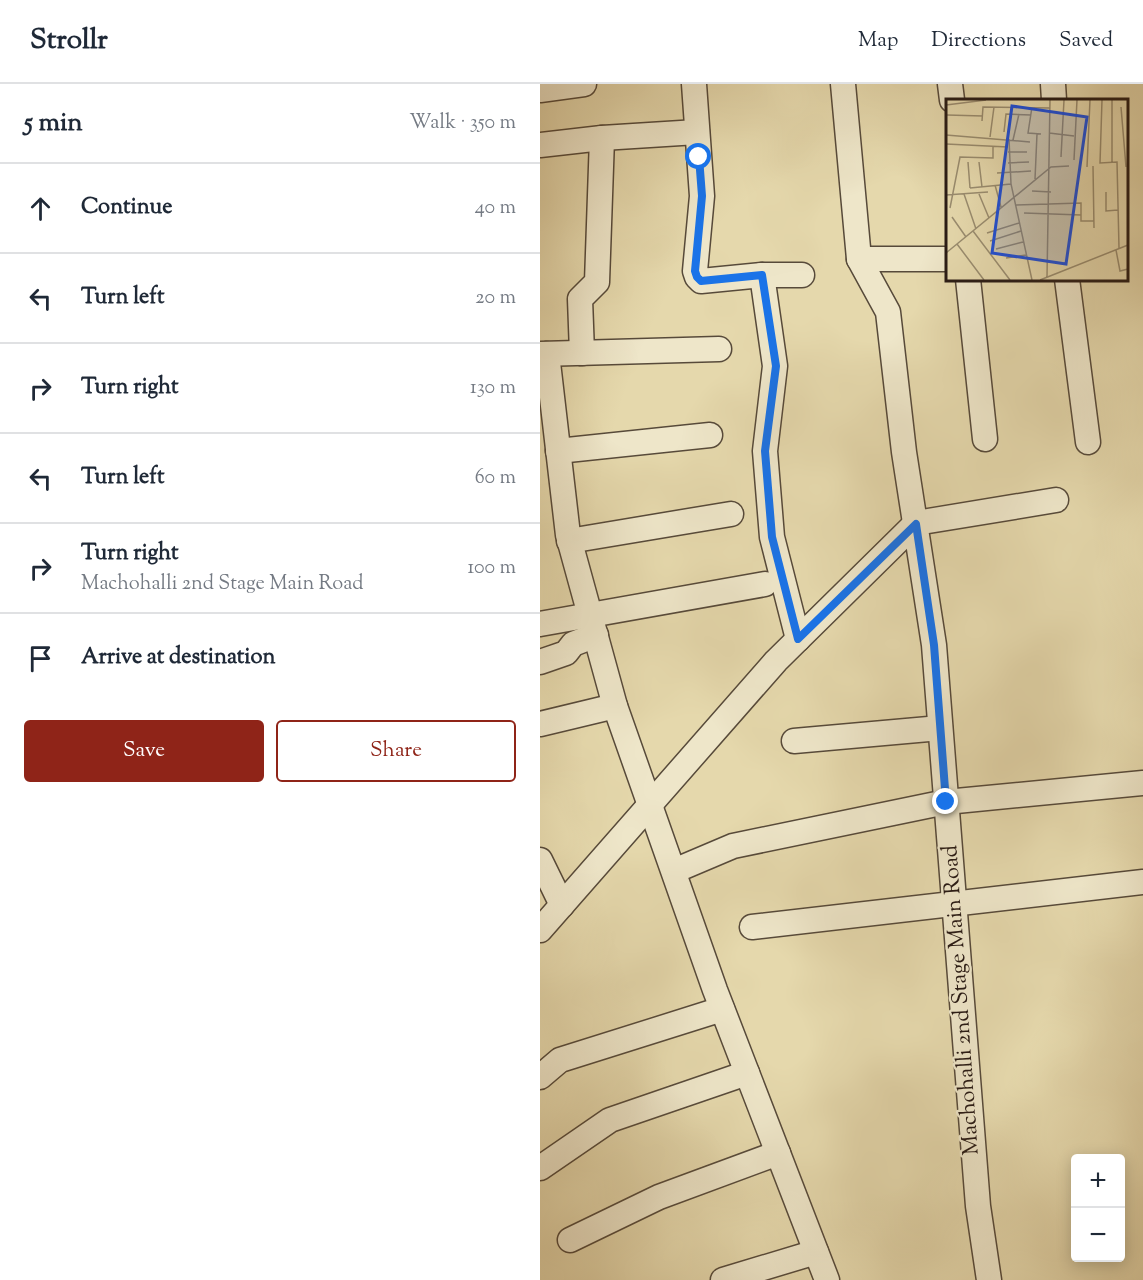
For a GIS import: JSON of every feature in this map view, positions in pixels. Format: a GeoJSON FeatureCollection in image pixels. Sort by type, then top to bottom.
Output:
{"type":"FeatureCollection","features":[{"type":"Feature","properties":{"kind":"street"},"geometry":{"type":"LineString","coordinates":[[540,90],[584,84]]}},
{"type":"Feature","properties":{"kind":"street"},"geometry":{"type":"LineString","coordinates":[[694,84],[702,196],[695,271],[697,277],[701,281],[762,275],[802,275]]}},
{"type":"Feature","properties":{"kind":"street","name":"Machohalli 2nd Stage Main Road"},"geometry":{"type":"LineString","coordinates":[[843,84],[859,259],[888,312],[903,452],[934,645],[978,1206],[989,1280]]}},
{"type":"Feature","properties":{"kind":"street"},"geometry":{"type":"LineString","coordinates":[[950,84],[952,99]]}},
{"type":"Feature","properties":{"kind":"street"},"geometry":{"type":"LineString","coordinates":[[1053,84],[1054,99]]}},
{"type":"Feature","properties":{"kind":"street"},"geometry":{"type":"LineString","coordinates":[[540,145],[602,138],[697,132]]}},
{"type":"Feature","properties":{"kind":"street"},"geometry":{"type":"LineString","coordinates":[[582,353],[580,299],[597,282],[602,138]]}},
{"type":"Feature","properties":{"kind":"street"},"geometry":{"type":"LineString","coordinates":[[859,259],[946,259]]}},
{"type":"Feature","properties":{"kind":"street"},"geometry":{"type":"LineString","coordinates":[[762,275],[776,366],[765,451],[772,537],[798,639]]}},
{"type":"Feature","properties":{"kind":"street"},"geometry":{"type":"LineString","coordinates":[[968,280],[985,439]]}},
{"type":"Feature","properties":{"kind":"street"},"geometry":{"type":"LineString","coordinates":[[1067,280],[1088,442]]}},
{"type":"Feature","properties":{"kind":"street"},"geometry":{"type":"LineString","coordinates":[[719,349],[543,354],[547,414],[558,451],[569,541],[615,706],[722,1009],[827,1280]]}},
{"type":"Feature","properties":{"kind":"street"},"geometry":{"type":"LineString","coordinates":[[558,451],[710,435]]}},
{"type":"Feature","properties":{"kind":"street"},"geometry":{"type":"LineString","coordinates":[[540,930],[776,661],[916,524],[1056,500]]}},
{"type":"Feature","properties":{"kind":"street"},"geometry":{"type":"LineString","coordinates":[[569,541],[731,514]]}},
{"type":"Feature","properties":{"kind":"street"},"geometry":{"type":"LineString","coordinates":[[540,624],[593,625],[765,584]]}},
{"type":"Feature","properties":{"kind":"street"},"geometry":{"type":"LineString","coordinates":[[540,662],[566,653],[593,625]]}},
{"type":"Feature","properties":{"kind":"street"},"geometry":{"type":"LineString","coordinates":[[540,724],[615,706]]}},
{"type":"Feature","properties":{"kind":"street"},"geometry":{"type":"LineString","coordinates":[[794,741],[940,728]]}},
{"type":"Feature","properties":{"kind":"street"},"geometry":{"type":"LineString","coordinates":[[674,871],[733,846],[946,802],[1143,783]]}},
{"type":"Feature","properties":{"kind":"street"},"geometry":{"type":"LineString","coordinates":[[540,860],[562,905]]}},
{"type":"Feature","properties":{"kind":"street"},"geometry":{"type":"LineString","coordinates":[[752,927],[1143,882]]}},
{"type":"Feature","properties":{"kind":"street"},"geometry":{"type":"LineString","coordinates":[[540,1077],[560,1060],[722,1009]]}},
{"type":"Feature","properties":{"kind":"street"},"geometry":{"type":"LineString","coordinates":[[540,1168],[610,1120],[747,1073]]}},
{"type":"Feature","properties":{"kind":"street"},"geometry":{"type":"LineString","coordinates":[[570,1240],[659,1197],[778,1153]]}},
{"type":"Feature","properties":{"kind":"street"},"geometry":{"type":"LineString","coordinates":[[723,1280],[816,1252]]}},
{"type":"Feature","properties":{"kind":"route"},"geometry":{"type":"LineString","coordinates":[[699,157],[702,196],[695,271],[697,277],[701,281],[762,275],[776,366],[765,451],[772,537],[798,639],[916,524],[934,645],[946,802]]}}]}
